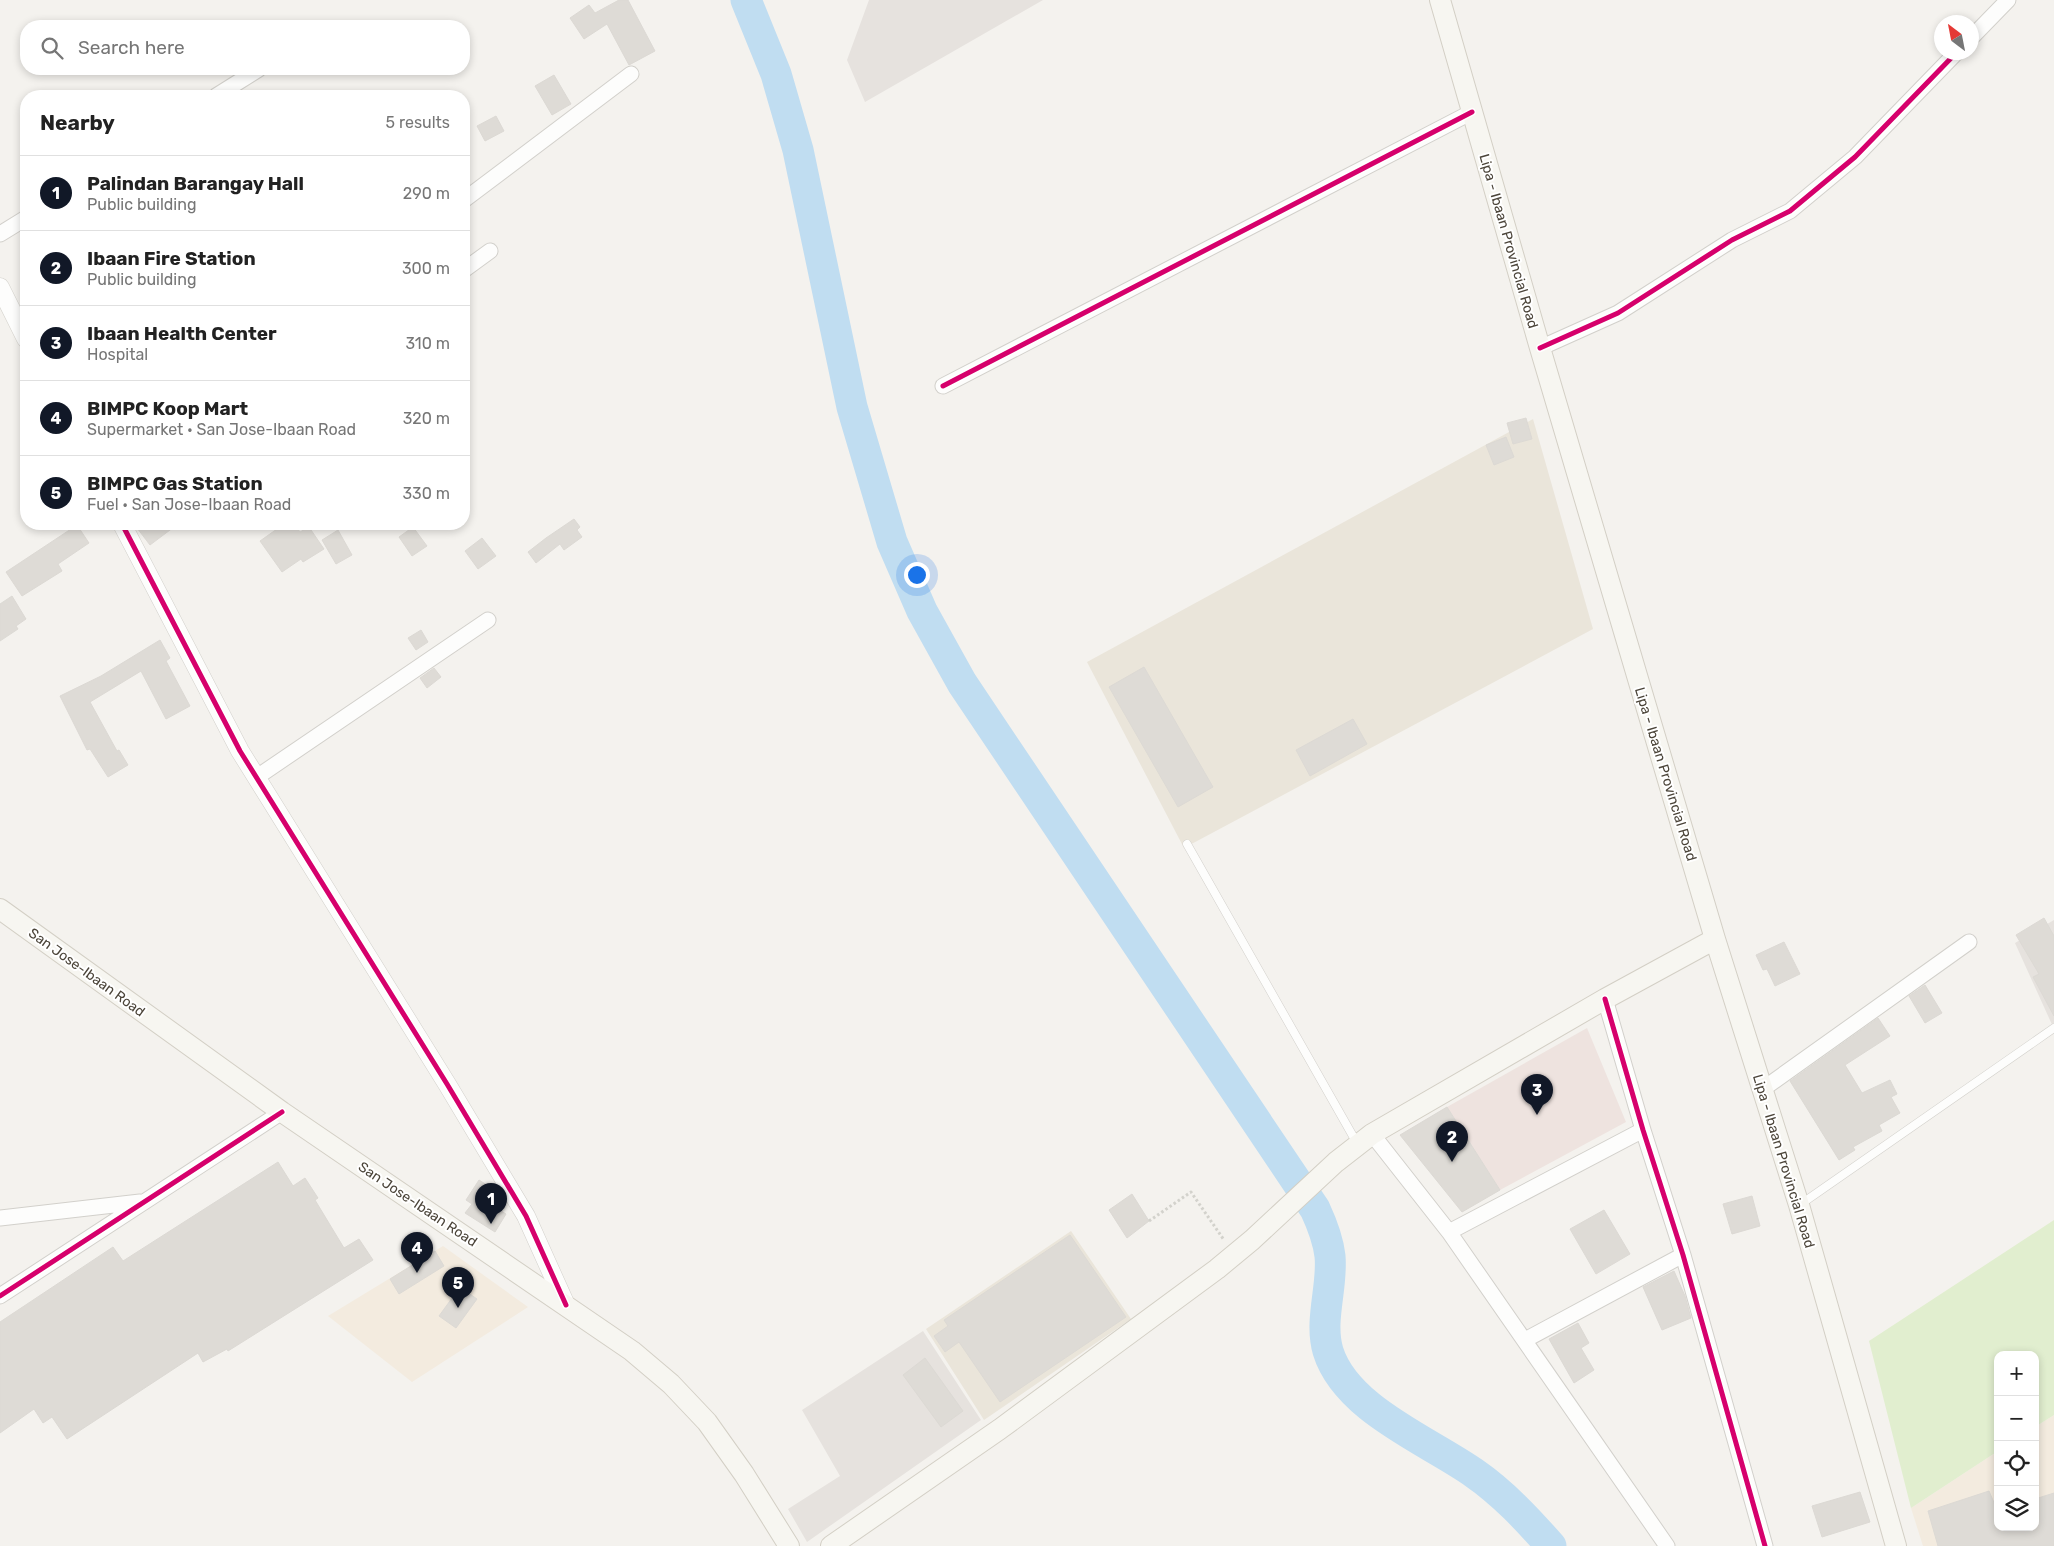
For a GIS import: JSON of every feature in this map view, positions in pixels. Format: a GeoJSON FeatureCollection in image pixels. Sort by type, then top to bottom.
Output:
{"type":"FeatureCollection","features":[{"type":"Feature","properties":{"kind":"main road","name":"Lipa - Ibaan Provincial Road"},"geometry":{"type":"LineString","coordinates":[[1440,0],[1540,348],[1715,939],[1799,1206],[1896,1546]]}},
{"type":"Feature","properties":{"kind":"main road","name":"San Jose-Ibaan Road"},"geometry":{"type":"LineString","coordinates":[[0,910],[282,1112],[632,1352],[671,1384],[708,1422],[744,1474],[789,1546]]}},
{"type":"Feature","properties":{"kind":"main road"},"geometry":{"type":"LineString","coordinates":[[831,1546],[1000,1429],[1235,1255],[1365,1140],[1605,998],[1715,939]]}},
{"type":"Feature","properties":{"kind":"street"},"geometry":{"type":"LineString","coordinates":[[1979,31],[2008,0]]}},
{"type":"Feature","properties":{"kind":"street"},"geometry":{"type":"LineString","coordinates":[[1540,348],[1618,313],[1732,240],[1790,211],[1855,157],[1949,60]]}},
{"type":"Feature","properties":{"kind":"street"},"geometry":{"type":"LineString","coordinates":[[470,195],[631,74]]}},
{"type":"Feature","properties":{"kind":"street"},"geometry":{"type":"LineString","coordinates":[[226,90],[249,75]]}},
{"type":"Feature","properties":{"kind":"street"},"geometry":{"type":"LineString","coordinates":[[943,386],[1472,112]]}},
{"type":"Feature","properties":{"kind":"street"},"geometry":{"type":"LineString","coordinates":[[0,234],[20,222]]}},
{"type":"Feature","properties":{"kind":"street"},"geometry":{"type":"LineString","coordinates":[[470,266],[490,251]]}},
{"type":"Feature","properties":{"kind":"street"},"geometry":{"type":"LineString","coordinates":[[0,287],[20,327]]}},
{"type":"Feature","properties":{"kind":"street"},"geometry":{"type":"LineString","coordinates":[[125,530],[236,742],[448,1084],[526,1216],[566,1306]]}},
{"type":"Feature","properties":{"kind":"street"},"geometry":{"type":"LineString","coordinates":[[257,777],[488,620]]}},
{"type":"Feature","properties":{"kind":"street"},"geometry":{"type":"LineString","coordinates":[[1763,1089],[1969,942]]}},
{"type":"Feature","properties":{"kind":"street"},"geometry":{"type":"LineString","coordinates":[[1605,998],[1643,1130],[1683,1255],[1765,1546]]}},
{"type":"Feature","properties":{"kind":"street"},"geometry":{"type":"LineString","coordinates":[[0,1296],[282,1112]]}},
{"type":"Feature","properties":{"kind":"street"},"geometry":{"type":"LineString","coordinates":[[1449,1232],[1643,1130]]}},
{"type":"Feature","properties":{"kind":"street"},"geometry":{"type":"LineString","coordinates":[[1365,1140],[1449,1232],[1668,1546]]}},
{"type":"Feature","properties":{"kind":"street"},"geometry":{"type":"LineString","coordinates":[[0,1218],[144,1202]]}},
{"type":"Feature","properties":{"kind":"street"},"geometry":{"type":"LineString","coordinates":[[1525,1340],[1683,1255]]}},
{"type":"Feature","properties":{"kind":"lane"},"geometry":{"type":"LineString","coordinates":[[1187,844],[1365,1140]]}},
{"type":"Feature","properties":{"kind":"lane"},"geometry":{"type":"LineString","coordinates":[[1799,1206],[2054,1028]]}},
{"type":"Feature","properties":{"kind":"path"},"geometry":{"type":"LineString","coordinates":[[1149,1221],[1191,1192],[1235,1255]]}},
{"type":"Feature","properties":{"kind":"shaded area"},"geometry":{"type":"Polygon","coordinates":[[[869,0],[1043,0],[865,102],[847,60],[869,0]]]}},
{"type":"Feature","properties":{"kind":"shaded area"},"geometry":{"type":"Polygon","coordinates":[[[1533,419],[1593,629],[1184,848],[1087,662],[1533,419]]]}},
{"type":"Feature","properties":{"kind":"shaded area"},"geometry":{"type":"Polygon","coordinates":[[[2054,920],[2054,1029],[2015,943],[2054,920]]]}},
{"type":"Feature","properties":{"kind":"shaded area"},"geometry":{"type":"Polygon","coordinates":[[[1587,1028],[1626,1122],[1500,1190],[1447,1107],[1587,1028]]]}},
{"type":"Feature","properties":{"kind":"shaded area"},"geometry":{"type":"Polygon","coordinates":[[[1071,1231],[1131,1319],[984,1420],[926,1329],[1071,1231]]]}},
{"type":"Feature","properties":{"kind":"shaded area"},"geometry":{"type":"Polygon","coordinates":[[[443,1246],[528,1307],[412,1382],[328,1316],[443,1246]]]}},
{"type":"Feature","properties":{"kind":"shaded area"},"geometry":{"type":"Polygon","coordinates":[[[923,1331],[981,1420],[807,1542],[788,1509],[840,1476],[802,1410],[923,1331]]]}},
{"type":"Feature","properties":{"kind":"shaded area"},"geometry":{"type":"Polygon","coordinates":[[[2054,1415],[2054,1546],[1923,1546],[1911,1508],[1994,1454],[1994,1531],[2039,1531],[2039,1424],[2054,1415]]]}},
{"type":"Feature","properties":{"kind":"green space"},"geometry":{"type":"Polygon","coordinates":[[[2054,1220],[2054,1415],[2039,1424],[2039,1351],[1994,1351],[1994,1454],[1911,1508],[1869,1341],[2054,1220]]]}},
{"type":"Feature","properties":{"kind":"building"},"geometry":{"type":"Polygon","coordinates":[[[619,0],[628,0],[655,51],[629,65],[607,24],[584,39],[570,18],[589,5],[595,13],[619,0]]]}},
{"type":"Feature","properties":{"kind":"building"},"geometry":{"type":"Polygon","coordinates":[[[554,75],[571,104],[552,115],[535,86],[554,75]]]}},
{"type":"Feature","properties":{"kind":"building"},"geometry":{"type":"Polygon","coordinates":[[[496,116],[504,131],[485,141],[477,126],[496,116]]]}},
{"type":"Feature","properties":{"kind":"building"},"geometry":{"type":"Polygon","coordinates":[[[1526,418],[1532,439],[1513,444],[1507,423],[1526,418]]]}},
{"type":"Feature","properties":{"kind":"building"},"geometry":{"type":"Polygon","coordinates":[[[1506,437],[1514,457],[1494,465],[1486,445],[1506,437]]]}},
{"type":"Feature","properties":{"kind":"building"},"geometry":{"type":"Polygon","coordinates":[[[574,519],[580,527],[577,530],[582,537],[564,550],[560,544],[536,563],[528,552],[574,519]]]}},
{"type":"Feature","properties":{"kind":"building"},"geometry":{"type":"Polygon","coordinates":[[[69,530],[80,530],[89,543],[58,564],[62,571],[22,596],[6,572],[69,530]]]}},
{"type":"Feature","properties":{"kind":"building"},"geometry":{"type":"Polygon","coordinates":[[[139,530],[170,530],[150,545],[139,530]]]}},
{"type":"Feature","properties":{"kind":"building"},"geometry":{"type":"Polygon","coordinates":[[[276,530],[298,530],[300,532],[311,530],[324,549],[303,562],[301,559],[282,572],[260,541],[276,530]]]}},
{"type":"Feature","properties":{"kind":"building"},"geometry":{"type":"Polygon","coordinates":[[[338,530],[352,555],[336,564],[322,540],[338,530]]]}},
{"type":"Feature","properties":{"kind":"building"},"geometry":{"type":"Polygon","coordinates":[[[409,530],[415,530],[427,546],[412,556],[399,537],[409,530]]]}},
{"type":"Feature","properties":{"kind":"building"},"geometry":{"type":"Polygon","coordinates":[[[482,538],[496,556],[478,569],[465,551],[482,538]]]}},
{"type":"Feature","properties":{"kind":"building"},"geometry":{"type":"Polygon","coordinates":[[[12,596],[26,619],[16,626],[18,629],[0,641],[0,604],[12,596]]]}},
{"type":"Feature","properties":{"kind":"building"},"geometry":{"type":"Polygon","coordinates":[[[421,630],[428,642],[416,650],[408,638],[421,630]]]}},
{"type":"Feature","properties":{"kind":"building"},"geometry":{"type":"Polygon","coordinates":[[[160,640],[170,658],[166,661],[190,706],[166,719],[141,671],[90,702],[117,751],[119,750],[128,765],[108,777],[90,749],[87,750],[60,696],[101,676],[160,640]]]}},
{"type":"Feature","properties":{"kind":"building"},"geometry":{"type":"Polygon","coordinates":[[[1144,667],[1213,787],[1178,807],[1109,687],[1144,667]]]}},
{"type":"Feature","properties":{"kind":"building"},"geometry":{"type":"Polygon","coordinates":[[[434,668],[441,677],[427,688],[420,678],[434,668]]]}},
{"type":"Feature","properties":{"kind":"building"},"geometry":{"type":"Polygon","coordinates":[[[1353,719],[1367,744],[1310,776],[1296,750],[1353,719]]]}},
{"type":"Feature","properties":{"kind":"building"},"geometry":{"type":"Polygon","coordinates":[[[2044,918],[2054,936],[2054,1016],[2033,977],[2039,974],[2016,935],[2044,918]]]}},
{"type":"Feature","properties":{"kind":"building"},"geometry":{"type":"Polygon","coordinates":[[[1784,942],[1800,974],[1775,986],[1767,969],[1763,970],[1756,955],[1784,942]]]}},
{"type":"Feature","properties":{"kind":"building"},"geometry":{"type":"Polygon","coordinates":[[[1925,985],[1942,1013],[1925,1023],[1909,996],[1925,985]]]}},
{"type":"Feature","properties":{"kind":"building"},"geometry":{"type":"Polygon","coordinates":[[[1878,1018],[1890,1036],[1845,1065],[1862,1093],[1890,1080],[1897,1094],[1891,1097],[1900,1113],[1879,1125],[1882,1131],[1853,1147],[1855,1150],[1839,1160],[1790,1081],[1878,1018]]]}},
{"type":"Feature","properties":{"kind":"building"},"geometry":{"type":"Polygon","coordinates":[[[1447,1107],[1500,1190],[1462,1212],[1400,1135],[1447,1107]]]}},
{"type":"Feature","properties":{"kind":"building"},"geometry":{"type":"Polygon","coordinates":[[[278,1162],[293,1186],[305,1178],[318,1198],[315,1200],[344,1248],[359,1239],[373,1260],[228,1351],[227,1349],[203,1362],[198,1353],[67,1439],[52,1417],[43,1423],[34,1409],[0,1433],[0,1322],[113,1247],[123,1261],[278,1162]]]}},
{"type":"Feature","properties":{"kind":"building"},"geometry":{"type":"Polygon","coordinates":[[[479,1180],[501,1194],[493,1206],[506,1214],[495,1232],[465,1213],[472,1204],[466,1200],[479,1180]]]}},
{"type":"Feature","properties":{"kind":"building"},"geometry":{"type":"Polygon","coordinates":[[[1132,1194],[1149,1221],[1127,1238],[1109,1210],[1132,1194]]]}},
{"type":"Feature","properties":{"kind":"building"},"geometry":{"type":"Polygon","coordinates":[[[1752,1196],[1760,1226],[1732,1234],[1723,1204],[1752,1196]]]}},
{"type":"Feature","properties":{"kind":"building"},"geometry":{"type":"Polygon","coordinates":[[[1604,1210],[1630,1254],[1596,1274],[1570,1229],[1604,1210]]]}},
{"type":"Feature","properties":{"kind":"building"},"geometry":{"type":"Polygon","coordinates":[[[1070,1235],[1126,1317],[1000,1402],[959,1342],[945,1352],[934,1336],[948,1326],[944,1320],[1070,1235]]]}},
{"type":"Feature","properties":{"kind":"building"},"geometry":{"type":"Polygon","coordinates":[[[435,1251],[444,1266],[399,1294],[390,1279],[435,1251]]]}},
{"type":"Feature","properties":{"kind":"building"},"geometry":{"type":"Polygon","coordinates":[[[1674,1271],[1685,1296],[1691,1318],[1662,1330],[1643,1287],[1674,1271]]]}},
{"type":"Feature","properties":{"kind":"building"},"geometry":{"type":"Polygon","coordinates":[[[460,1287],[477,1299],[456,1328],[439,1316],[460,1287]]]}},
{"type":"Feature","properties":{"kind":"building"},"geometry":{"type":"Polygon","coordinates":[[[1578,1323],[1589,1343],[1581,1348],[1594,1370],[1574,1383],[1549,1339],[1578,1323]]]}},
{"type":"Feature","properties":{"kind":"building"},"geometry":{"type":"Polygon","coordinates":[[[925,1358],[963,1411],[941,1427],[903,1375],[925,1358]]]}},
{"type":"Feature","properties":{"kind":"building"},"geometry":{"type":"Polygon","coordinates":[[[1989,1491],[1994,1503],[1994,1531],[2039,1531],[2039,1498],[2054,1493],[2054,1546],[1938,1546],[1928,1511],[1989,1491]]]}},
{"type":"Feature","properties":{"kind":"building"},"geometry":{"type":"Polygon","coordinates":[[[1860,1492],[1870,1522],[1822,1537],[1812,1506],[1860,1492]]]}},
{"type":"Feature","properties":{"kind":"waterway"},"geometry":{"type":"LineString","coordinates":[[746,0],[776,74],[798,150],[852,407],[892,542],[922,611],[962,683],[1315,1209],[1328,1244],[1330,1256],[1330,1280],[1325,1327],[1328,1351],[1338,1372],[1352,1390],[1390,1421],[1474,1473],[1495,1489],[1551,1546]]}},
{"type":"Feature","properties":{"kind":"cycle path"},"geometry":{"type":"LineString","coordinates":[[1540,348],[1618,313],[1732,240],[1790,211],[1855,157],[1949,60]]}},
{"type":"Feature","properties":{"kind":"cycle path"},"geometry":{"type":"LineString","coordinates":[[943,386],[1472,112]]}},
{"type":"Feature","properties":{"kind":"cycle path"},"geometry":{"type":"LineString","coordinates":[[125,530],[240,751],[447,1084],[526,1216],[566,1305]]}},
{"type":"Feature","properties":{"kind":"cycle path"},"geometry":{"type":"LineString","coordinates":[[1605,999],[1643,1130],[1683,1255],[1765,1546]]}},
{"type":"Feature","properties":{"kind":"cycle path"},"geometry":{"type":"LineString","coordinates":[[0,1296],[282,1112]]}},
{"type":"Feature","properties":{"kind":"place","name":"Ibaan Health Center"},"geometry":{"type":"Point","coordinates":[1537,1115]}},
{"type":"Feature","properties":{"kind":"place","name":"Ibaan Fire Station"},"geometry":{"type":"Point","coordinates":[1452,1162]}},
{"type":"Feature","properties":{"kind":"place","name":"Palindan Barangay Hall"},"geometry":{"type":"Point","coordinates":[491,1224]}},
{"type":"Feature","properties":{"kind":"place","name":"BIMPC Koop Mart"},"geometry":{"type":"Point","coordinates":[417,1273]}},
{"type":"Feature","properties":{"kind":"place","name":"BIMPC Gas Station"},"geometry":{"type":"Point","coordinates":[458,1308]}}]}
